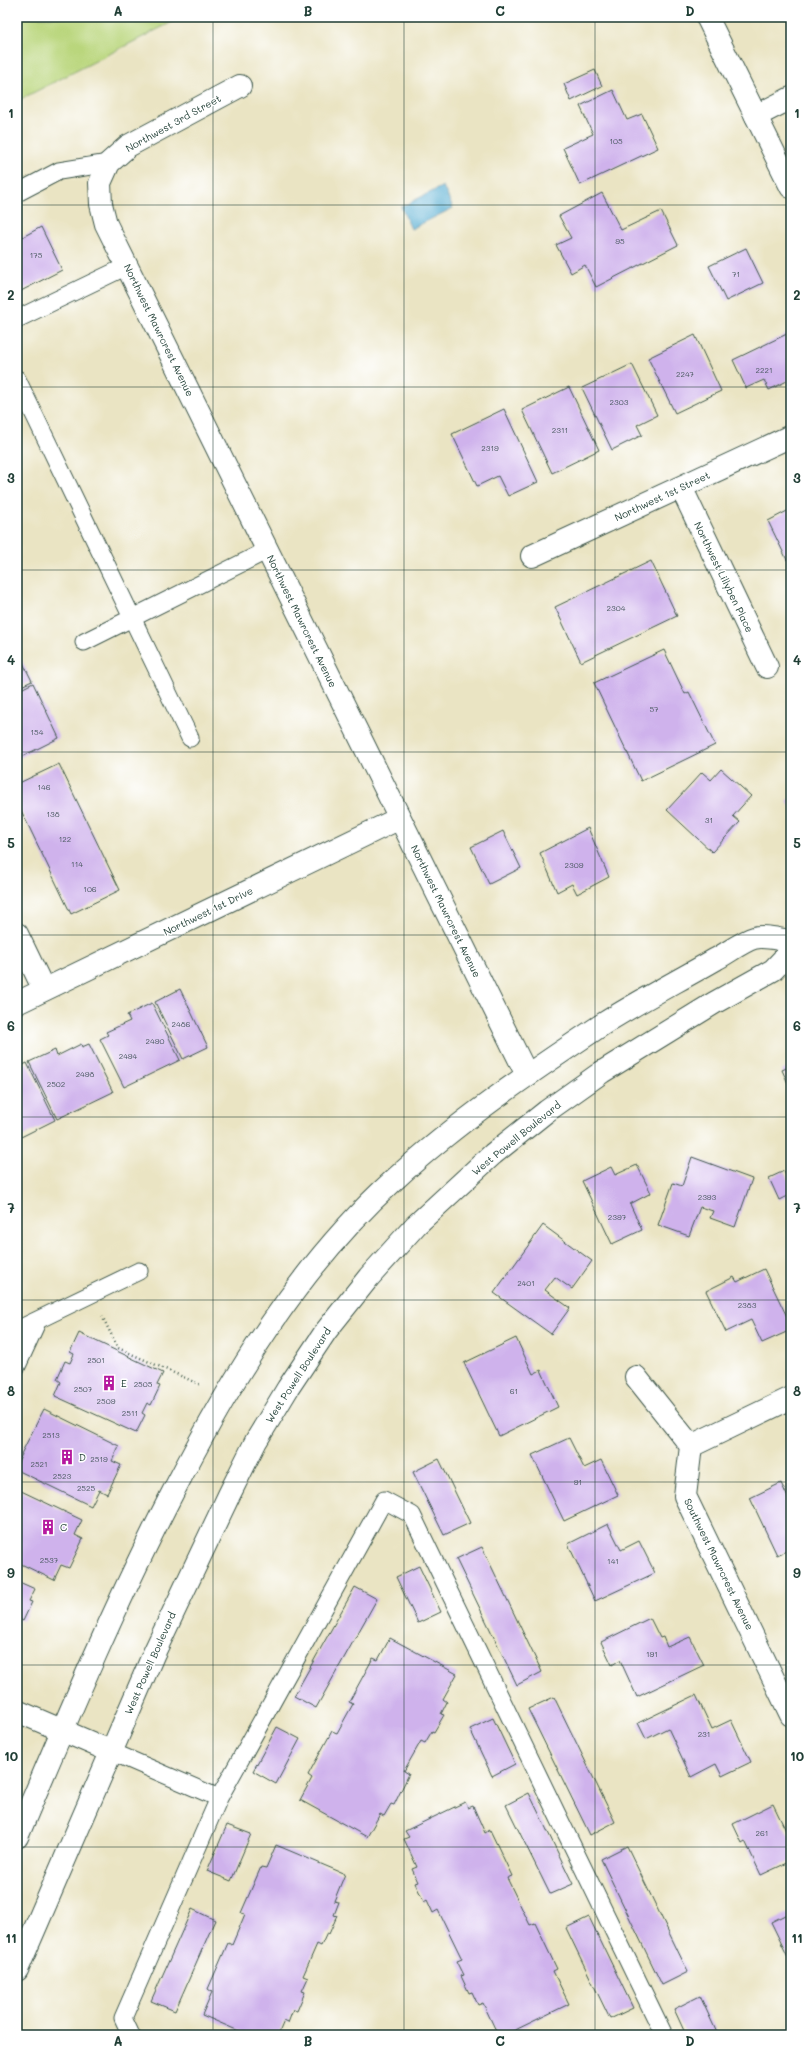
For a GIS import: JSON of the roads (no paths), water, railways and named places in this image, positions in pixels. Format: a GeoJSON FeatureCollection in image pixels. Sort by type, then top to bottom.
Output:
{"type":"FeatureCollection","features":[{"type":"Feature","properties":{"kind":"street"},"geometry":{"type":"LineString","coordinates":[[707,17],[791,187]]}},
{"type":"Feature","properties":{"kind":"street","name":"Northwest 3rd Street"},"geometry":{"type":"LineString","coordinates":[[110,164],[128,146],[240,86]]}},
{"type":"Feature","properties":{"kind":"street"},"geometry":{"type":"LineString","coordinates":[[756,116],[791,98]]}},
{"type":"Feature","properties":{"kind":"street","name":"Northwest Mawrcrest Avenue"},"geometry":{"type":"LineString","coordinates":[[110,164],[100,183],[101,204],[106,224],[527,1075]]}},
{"type":"Feature","properties":{"kind":"street","name":"Northwest 1st Street"},"geometry":{"type":"LineString","coordinates":[[532,556],[791,436]]}},
{"type":"Feature","properties":{"kind":"street","name":"Northwest Lillyben Place"},"geometry":{"type":"LineString","coordinates":[[681,487],[767,667]]}},
{"type":"Feature","properties":{"kind":"street","name":"Northwest 1st Drive"},"geometry":{"type":"LineString","coordinates":[[17,1003],[400,818]]}},
{"type":"Feature","properties":{"kind":"street"},"geometry":{"type":"LineString","coordinates":[[17,934],[44,990]]}},
{"type":"Feature","properties":{"kind":"street"},"geometry":{"type":"LineString","coordinates":[[17,1837],[62,1731],[137,1564],[203,1434],[275,1319],[313,1268],[345,1230],[399,1176],[443,1138],[527,1075],[620,1013],[754,938],[791,941]]}},
{"type":"Feature","properties":{"kind":"street","name":"West Powell Boulevard"},"geometry":{"type":"LineString","coordinates":[[17,1970],[110,1751],[228,1495],[256,1441],[288,1388],[326,1331],[369,1276],[428,1214],[493,1154],[547,1111],[615,1064],[714,1003],[773,970],[791,951]]}},
{"type":"Feature","properties":{"kind":"street"},"geometry":{"type":"LineString","coordinates":[[636,1377],[691,1446],[791,1398]]}},
{"type":"Feature","properties":{"kind":"street","name":"Southwest Mawrcrest Avenue"},"geometry":{"type":"LineString","coordinates":[[691,1446],[685,1496],[791,1715]]}},
{"type":"Feature","properties":{"kind":"street"},"geometry":{"type":"LineString","coordinates":[[17,1711],[110,1751]]}},
{"type":"Feature","properties":{"kind":"lane"},"geometry":{"type":"LineString","coordinates":[[17,193],[59,171],[110,164]]}},
{"type":"Feature","properties":{"kind":"lane"},"geometry":{"type":"LineString","coordinates":[[17,319],[127,266]]}},
{"type":"Feature","properties":{"kind":"lane"},"geometry":{"type":"LineString","coordinates":[[17,380],[190,738]]}},
{"type":"Feature","properties":{"kind":"lane"},"geometry":{"type":"LineString","coordinates":[[84,642],[268,550]]}},
{"type":"Feature","properties":{"kind":"lane"},"geometry":{"type":"LineString","coordinates":[[17,1330],[139,1271]]}},
{"type":"Feature","properties":{"kind":"lane"},"geometry":{"type":"LineString","coordinates":[[17,1366],[38,1320]]}},
{"type":"Feature","properties":{"kind":"lane"},"geometry":{"type":"LineString","coordinates":[[131,2035],[123,2018],[219,1798],[384,1500],[412,1515],[664,2035]]}},
{"type":"Feature","properties":{"kind":"lane"},"geometry":{"type":"LineString","coordinates":[[110,1751],[219,1798]]}},
{"type":"Feature","properties":{"kind":"water"},"geometry":{"type":"Polygon","coordinates":[[[443,186],[453,208],[411,229],[401,207],[443,186]]]}},
{"type":"Feature","properties":{"kind":"place","name":"E"},"geometry":{"type":"Point","coordinates":[109,1383]}},
{"type":"Feature","properties":{"kind":"place","name":"D"},"geometry":{"type":"Point","coordinates":[67,1457]}},
{"type":"Feature","properties":{"kind":"place","name":"C"},"geometry":{"type":"Point","coordinates":[48,1527]}}]}
